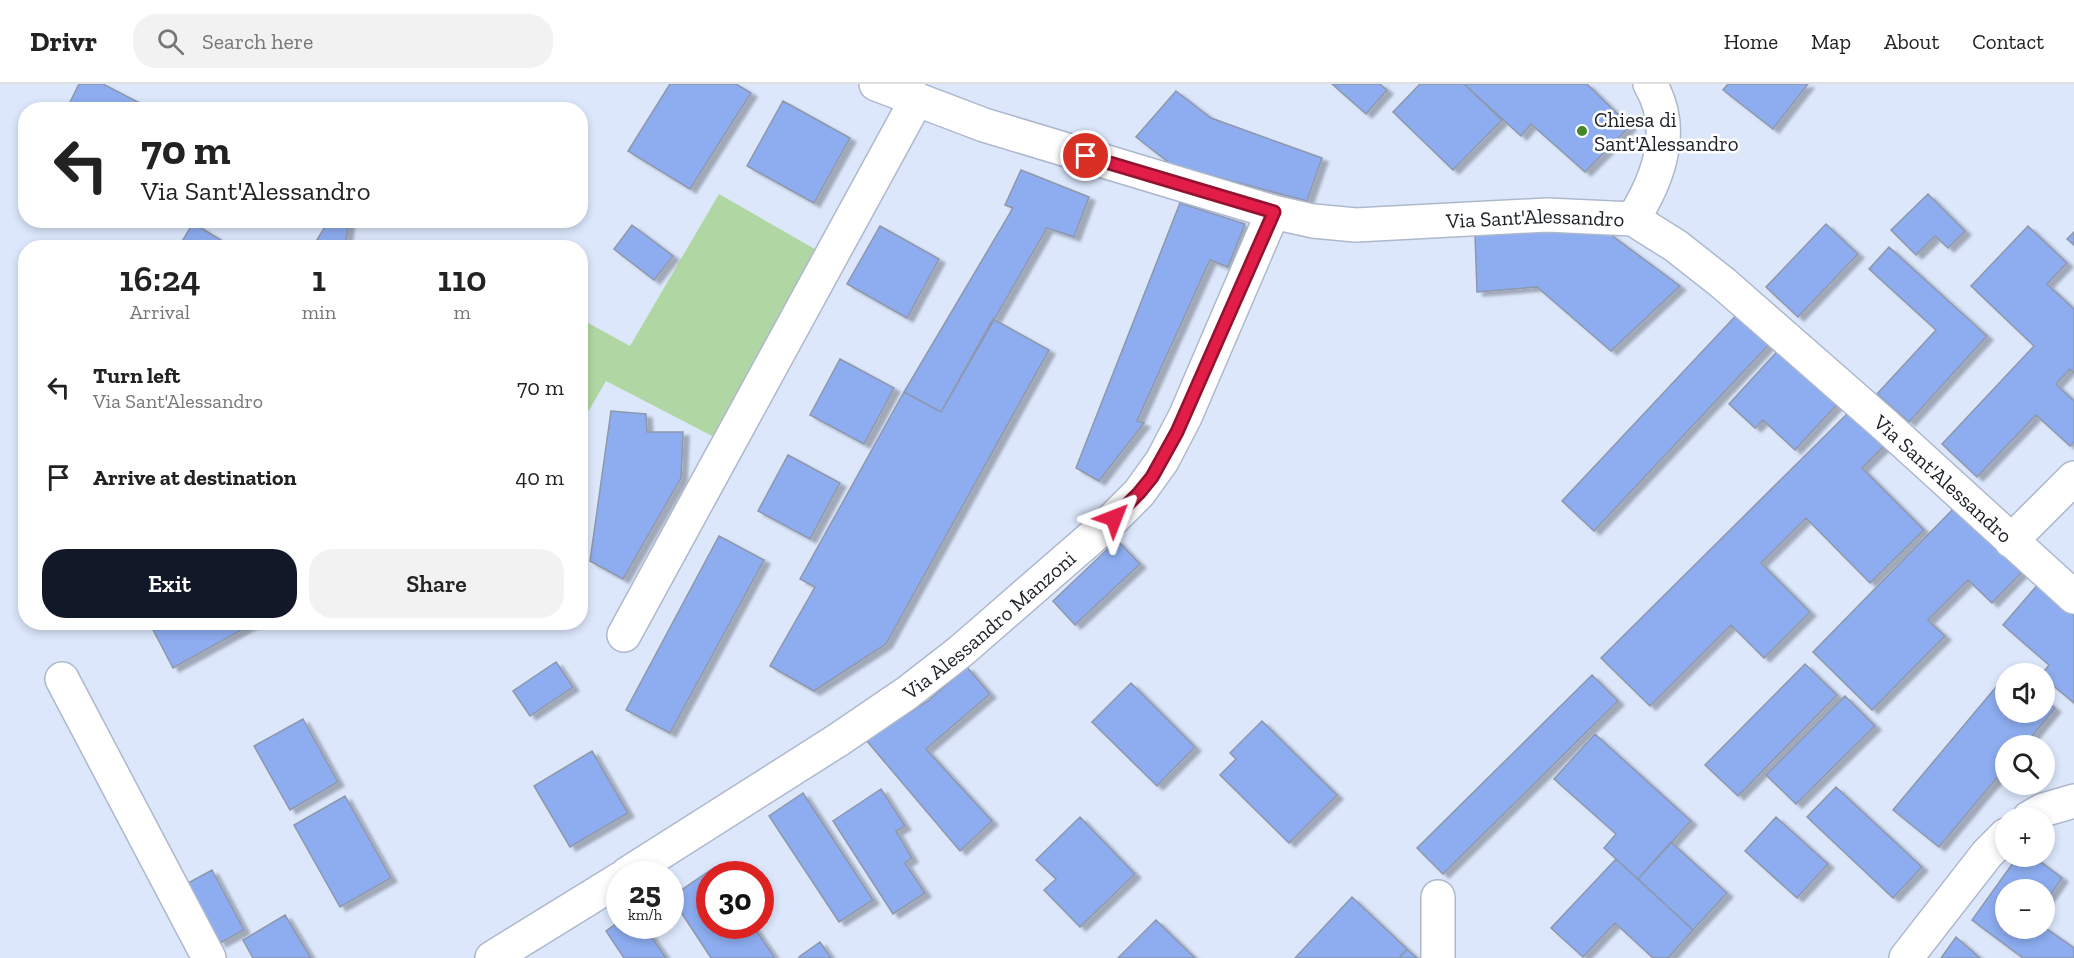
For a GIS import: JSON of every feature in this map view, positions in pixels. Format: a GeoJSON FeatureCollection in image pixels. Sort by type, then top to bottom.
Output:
{"type":"FeatureCollection","features":[{"type":"Feature","properties":{"kind":"street","name":"Via Sant'Alessandro"},"geometry":{"type":"LineString","coordinates":[[876,84],[984,126],[1274,212],[1313,221],[1356,225],[1547,215],[1633,219],[1676,246],[1723,283],[1884,424],[2074,597]]}},
{"type":"Feature","properties":{"kind":"street"},"geometry":{"type":"LineString","coordinates":[[1633,219],[1652,186],[1659,169],[1661,154],[1664,121],[1661,107],[1650,84]]}},
{"type":"Feature","properties":{"kind":"street"},"geometry":{"type":"LineString","coordinates":[[624,635],[916,99]]}},
{"type":"Feature","properties":{"kind":"street","name":"Via Alessandro Manzoni"},"geometry":{"type":"LineString","coordinates":[[647,861],[838,740],[907,693],[970,643],[1114,518],[1139,493],[1162,461],[1181,425],[1274,212]]}},
{"type":"Feature","properties":{"kind":"street"},"geometry":{"type":"LineString","coordinates":[[2011,541],[2068,493]]}},
{"type":"Feature","properties":{"kind":"street"},"geometry":{"type":"LineString","coordinates":[[62,679],[209,958]]}},
{"type":"Feature","properties":{"kind":"street"},"geometry":{"type":"LineString","coordinates":[[2053,807],[2074,801]]}},
{"type":"Feature","properties":{"kind":"street"},"geometry":{"type":"LineString","coordinates":[[1906,958],[1995,846]]}},
{"type":"Feature","properties":{"kind":"street"},"geometry":{"type":"LineString","coordinates":[[492,958],[606,888]]}},
{"type":"Feature","properties":{"kind":"street"},"geometry":{"type":"LineString","coordinates":[[1438,897],[1438,958]]}},
{"type":"Feature","properties":{"kind":"green space"},"geometry":{"type":"Polygon","coordinates":[[[719,194],[820,252],[716,438],[606,381],[588,412],[588,323],[630,346],[719,194]]]}},
{"type":"Feature","properties":{"kind":"building"},"geometry":{"type":"Polygon","coordinates":[[[79,84],[103,84],[138,102],[70,102],[79,84]]]}},
{"type":"Feature","properties":{"kind":"building"},"geometry":{"type":"Polygon","coordinates":[[[670,84],[736,84],[751,93],[690,189],[628,151],[670,84]]]}},
{"type":"Feature","properties":{"kind":"building"},"geometry":{"type":"Polygon","coordinates":[[[1332,84],[1380,84],[1387,90],[1366,114],[1332,84]]]}},
{"type":"Feature","properties":{"kind":"building"},"geometry":{"type":"Polygon","coordinates":[[[1420,84],[1464,84],[1502,120],[1453,170],[1393,112],[1420,84]]]}},
{"type":"Feature","properties":{"kind":"building","name":"Chiesa di Sant'Alessandro"},"geometry":{"type":"Polygon","coordinates":[[[1464,84],[1587,84],[1630,126],[1585,172],[1531,124],[1521,136],[1464,84]]]}},
{"type":"Feature","properties":{"kind":"building"},"geometry":{"type":"Polygon","coordinates":[[[1728,84],[1808,84],[1773,129],[1723,90],[1728,84]]]}},
{"type":"Feature","properties":{"kind":"building"},"geometry":{"type":"Polygon","coordinates":[[[1176,91],[1211,118],[1322,158],[1307,201],[1172,165],[1136,137],[1176,91]]]}},
{"type":"Feature","properties":{"kind":"building"},"geometry":{"type":"Polygon","coordinates":[[[783,101],[850,138],[814,203],[747,166],[783,101]]]}},
{"type":"Feature","properties":{"kind":"building"},"geometry":{"type":"Polygon","coordinates":[[[1021,170],[1089,197],[1074,237],[1047,228],[941,412],[904,392],[1013,208],[1005,205],[1021,170]]]}},
{"type":"Feature","properties":{"kind":"building"},"geometry":{"type":"Polygon","coordinates":[[[1928,194],[1965,231],[1948,248],[1935,236],[1916,255],[1891,230],[1928,194]]]}},
{"type":"Feature","properties":{"kind":"building"},"geometry":{"type":"Polygon","coordinates":[[[1180,203],[1245,224],[1228,267],[1210,260],[1137,421],[1144,423],[1099,481],[1076,468],[1180,203]]]}},
{"type":"Feature","properties":{"kind":"building"},"geometry":{"type":"Polygon","coordinates":[[[1826,224],[1858,254],[1798,317],[1766,287],[1826,224]]]}},
{"type":"Feature","properties":{"kind":"building"},"geometry":{"type":"Polygon","coordinates":[[[632,225],[673,256],[654,280],[614,249],[632,225]]]}},
{"type":"Feature","properties":{"kind":"building"},"geometry":{"type":"Polygon","coordinates":[[[880,226],[939,259],[907,318],[847,284],[880,226]]]}},
{"type":"Feature","properties":{"kind":"building"},"geometry":{"type":"Polygon","coordinates":[[[2028,226],[2067,263],[2047,284],[2074,309],[2074,373],[2070,369],[2056,384],[2074,401],[2074,442],[2070,446],[2036,415],[1977,477],[1942,444],[2034,346],[1971,286],[2028,226]]]}},
{"type":"Feature","properties":{"kind":"building"},"geometry":{"type":"Polygon","coordinates":[[[190,228],[201,228],[221,240],[183,240],[190,228]]]}},
{"type":"Feature","properties":{"kind":"building"},"geometry":{"type":"Polygon","coordinates":[[[324,228],[348,228],[346,240],[317,240],[324,228]]]}},
{"type":"Feature","properties":{"kind":"building"},"geometry":{"type":"Polygon","coordinates":[[[1569,228],[1607,232],[1680,286],[1611,351],[1537,287],[1477,292],[1475,234],[1569,228]]]}},
{"type":"Feature","properties":{"kind":"building"},"geometry":{"type":"Polygon","coordinates":[[[2074,232],[2074,245],[2067,239],[2074,232]]]}},
{"type":"Feature","properties":{"kind":"building"},"geometry":{"type":"Polygon","coordinates":[[[1889,247],[1987,336],[1909,422],[1877,394],[1936,330],[1869,269],[1889,247]]]}},
{"type":"Feature","properties":{"kind":"building"},"geometry":{"type":"Polygon","coordinates":[[[1743,308],[1775,338],[1594,531],[1562,501],[1743,308]]]}},
{"type":"Feature","properties":{"kind":"building"},"geometry":{"type":"Polygon","coordinates":[[[993,319],[1049,350],[886,644],[814,691],[770,666],[815,587],[800,579],[904,392],[941,412],[993,319]]]}},
{"type":"Feature","properties":{"kind":"building"},"geometry":{"type":"Polygon","coordinates":[[[1785,343],[1843,398],[1795,450],[1763,420],[1755,428],[1729,404],[1785,343]]]}},
{"type":"Feature","properties":{"kind":"building"},"geometry":{"type":"Polygon","coordinates":[[[840,359],[894,388],[864,444],[810,415],[840,359]]]}},
{"type":"Feature","properties":{"kind":"building"},"geometry":{"type":"Polygon","coordinates":[[[1852,409],[1886,444],[1862,468],[1924,530],[1870,583],[1806,518],[1761,563],[1810,612],[1764,658],[1731,625],[1650,706],[1601,658],[1852,409]]]}},
{"type":"Feature","properties":{"kind":"building"},"geometry":{"type":"Polygon","coordinates":[[[611,411],[646,414],[647,432],[683,432],[681,478],[623,579],[590,561],[611,411]]]}},
{"type":"Feature","properties":{"kind":"building"},"geometry":{"type":"Polygon","coordinates":[[[788,455],[840,483],[810,539],[758,511],[788,455]]]}},
{"type":"Feature","properties":{"kind":"building"},"geometry":{"type":"Polygon","coordinates":[[[1957,505],[2024,570],[1992,603],[1968,580],[1928,620],[1945,636],[1872,710],[1813,652],[1957,505]]]}},
{"type":"Feature","properties":{"kind":"building"},"geometry":{"type":"Polygon","coordinates":[[[719,536],[764,560],[670,733],[626,710],[719,536]]]}},
{"type":"Feature","properties":{"kind":"building"},"geometry":{"type":"Polygon","coordinates":[[[1117,540],[1140,564],[1075,625],[1053,601],[1117,540]]]}},
{"type":"Feature","properties":{"kind":"building"},"geometry":{"type":"Polygon","coordinates":[[[2040,582],[2074,611],[2074,703],[2055,687],[2055,663],[2047,663],[2003,625],[2040,582]]]}},
{"type":"Feature","properties":{"kind":"building"},"geometry":{"type":"Polygon","coordinates":[[[153,630],[242,630],[173,668],[153,630]]]}},
{"type":"Feature","properties":{"kind":"building"},"geometry":{"type":"Polygon","coordinates":[[[556,662],[573,687],[530,716],[513,691],[556,662]]]}},
{"type":"Feature","properties":{"kind":"building"},"geometry":{"type":"Polygon","coordinates":[[[1805,664],[1837,695],[1738,796],[1705,765],[1805,664]]]}},
{"type":"Feature","properties":{"kind":"building"},"geometry":{"type":"Polygon","coordinates":[[[967,667],[990,694],[926,749],[992,821],[960,851],[866,740],[928,701],[967,667]]]}},
{"type":"Feature","properties":{"kind":"building"},"geometry":{"type":"Polygon","coordinates":[[[1592,675],[1618,701],[1443,874],[1417,848],[1592,675]]]}},
{"type":"Feature","properties":{"kind":"building"},"geometry":{"type":"Polygon","coordinates":[[[1131,683],[1195,747],[1157,786],[1092,722],[1131,683]]]}},
{"type":"Feature","properties":{"kind":"building"},"geometry":{"type":"Polygon","coordinates":[[[1995,688],[1995,723],[2043,723],[2033,735],[1995,735],[1995,780],[1939,847],[1893,810],[1995,688]]]}},
{"type":"Feature","properties":{"kind":"building"},"geometry":{"type":"Polygon","coordinates":[[[1845,696],[1875,726],[1796,804],[1766,775],[1845,696]]]}},
{"type":"Feature","properties":{"kind":"building"},"geometry":{"type":"Polygon","coordinates":[[[303,719],[338,782],[290,810],[254,746],[303,719]]]}},
{"type":"Feature","properties":{"kind":"building"},"geometry":{"type":"Polygon","coordinates":[[[1262,721],[1337,795],[1289,843],[1220,775],[1236,759],[1230,753],[1262,721]]]}},
{"type":"Feature","properties":{"kind":"building"},"geometry":{"type":"Polygon","coordinates":[[[1595,734],[1691,821],[1638,879],[1604,848],[1616,834],[1554,779],[1595,734]]]}},
{"type":"Feature","properties":{"kind":"building"},"geometry":{"type":"Polygon","coordinates":[[[592,751],[628,813],[570,847],[534,786],[592,751]]]}},
{"type":"Feature","properties":{"kind":"building"},"geometry":{"type":"Polygon","coordinates":[[[1836,787],[1922,867],[1893,898],[1807,817],[1836,787]]]}},
{"type":"Feature","properties":{"kind":"building"},"geometry":{"type":"Polygon","coordinates":[[[881,789],[905,826],[896,831],[912,858],[905,863],[925,893],[893,914],[833,821],[881,789]]]}},
{"type":"Feature","properties":{"kind":"building"},"geometry":{"type":"Polygon","coordinates":[[[803,793],[873,900],[839,922],[769,816],[803,793]]]}},
{"type":"Feature","properties":{"kind":"building"},"geometry":{"type":"Polygon","coordinates":[[[345,796],[391,878],[340,907],[294,825],[345,796]]]}},
{"type":"Feature","properties":{"kind":"building"},"geometry":{"type":"Polygon","coordinates":[[[1080,817],[1135,874],[1080,927],[1044,890],[1056,879],[1036,860],[1080,817]]]}},
{"type":"Feature","properties":{"kind":"building"},"geometry":{"type":"Polygon","coordinates":[[[1776,817],[1828,864],[1797,898],[1745,851],[1776,817]]]}},
{"type":"Feature","properties":{"kind":"building"},"geometry":{"type":"Polygon","coordinates":[[[1671,842],[1727,893],[1693,930],[1638,879],[1671,842]]]}},
{"type":"Feature","properties":{"kind":"building"},"geometry":{"type":"Polygon","coordinates":[[[1616,859],[1693,930],[1668,958],[1653,958],[1615,923],[1583,957],[1551,928],[1616,859]]]}},
{"type":"Feature","properties":{"kind":"building"},"geometry":{"type":"Polygon","coordinates":[[[2010,867],[2048,867],[2062,878],[2055,888],[2055,879],[2001,879],[2010,867]]]}},
{"type":"Feature","properties":{"kind":"building"},"geometry":{"type":"Polygon","coordinates":[[[212,870],[244,930],[220,943],[188,883],[212,870]]]}},
{"type":"Feature","properties":{"kind":"building"},"geometry":{"type":"Polygon","coordinates":[[[696,880],[696,935],[684,917],[684,888],[696,880]]]}},
{"type":"Feature","properties":{"kind":"building"},"geometry":{"type":"Polygon","coordinates":[[[1995,888],[1995,937],[1972,920],[1995,888]]]}},
{"type":"Feature","properties":{"kind":"building"},"geometry":{"type":"Polygon","coordinates":[[[1352,897],[1407,949],[1399,958],[1295,958],[1352,897]]]}},
{"type":"Feature","properties":{"kind":"building"},"geometry":{"type":"Polygon","coordinates":[[[285,915],[311,958],[253,958],[243,940],[285,915]]]}},
{"type":"Feature","properties":{"kind":"building"},"geometry":{"type":"Polygon","coordinates":[[[1156,920],[1195,958],[1118,958],[1156,920]]]}},
{"type":"Feature","properties":{"kind":"building"},"geometry":{"type":"Polygon","coordinates":[[[2055,935],[2074,948],[2074,958],[2023,958],[1998,939],[2055,939],[2055,935]]]}},
{"type":"Feature","properties":{"kind":"building"},"geometry":{"type":"Polygon","coordinates":[[[1956,937],[1980,958],[1941,958],[1956,937]]]}},
{"type":"Feature","properties":{"kind":"building"},"geometry":{"type":"Polygon","coordinates":[[[611,939],[653,939],[666,958],[624,958],[611,939]]]}},
{"type":"Feature","properties":{"kind":"building"},"geometry":{"type":"Polygon","coordinates":[[[699,939],[762,939],[775,958],[711,958],[699,939]]]}},
{"type":"Feature","properties":{"kind":"building"},"geometry":{"type":"Polygon","coordinates":[[[820,942],[831,958],[799,958],[799,957],[820,942]]]}},
{"type":"Feature","properties":{"kind":"building"},"geometry":{"type":"Polygon","coordinates":[[[1407,949],[1417,958],[1399,958],[1407,949]]]}},
{"type":"Feature","properties":{"kind":"place","name":"Chiesa di Sant'Alessandro"},"geometry":{"type":"Point","coordinates":[1582,131]}},
{"type":"Feature","properties":{"kind":"route"},"geometry":{"type":"LineString","coordinates":[[1086,156],[1274,212],[1185,417],[1162,461],[1139,493],[1114,518]]}}]}
